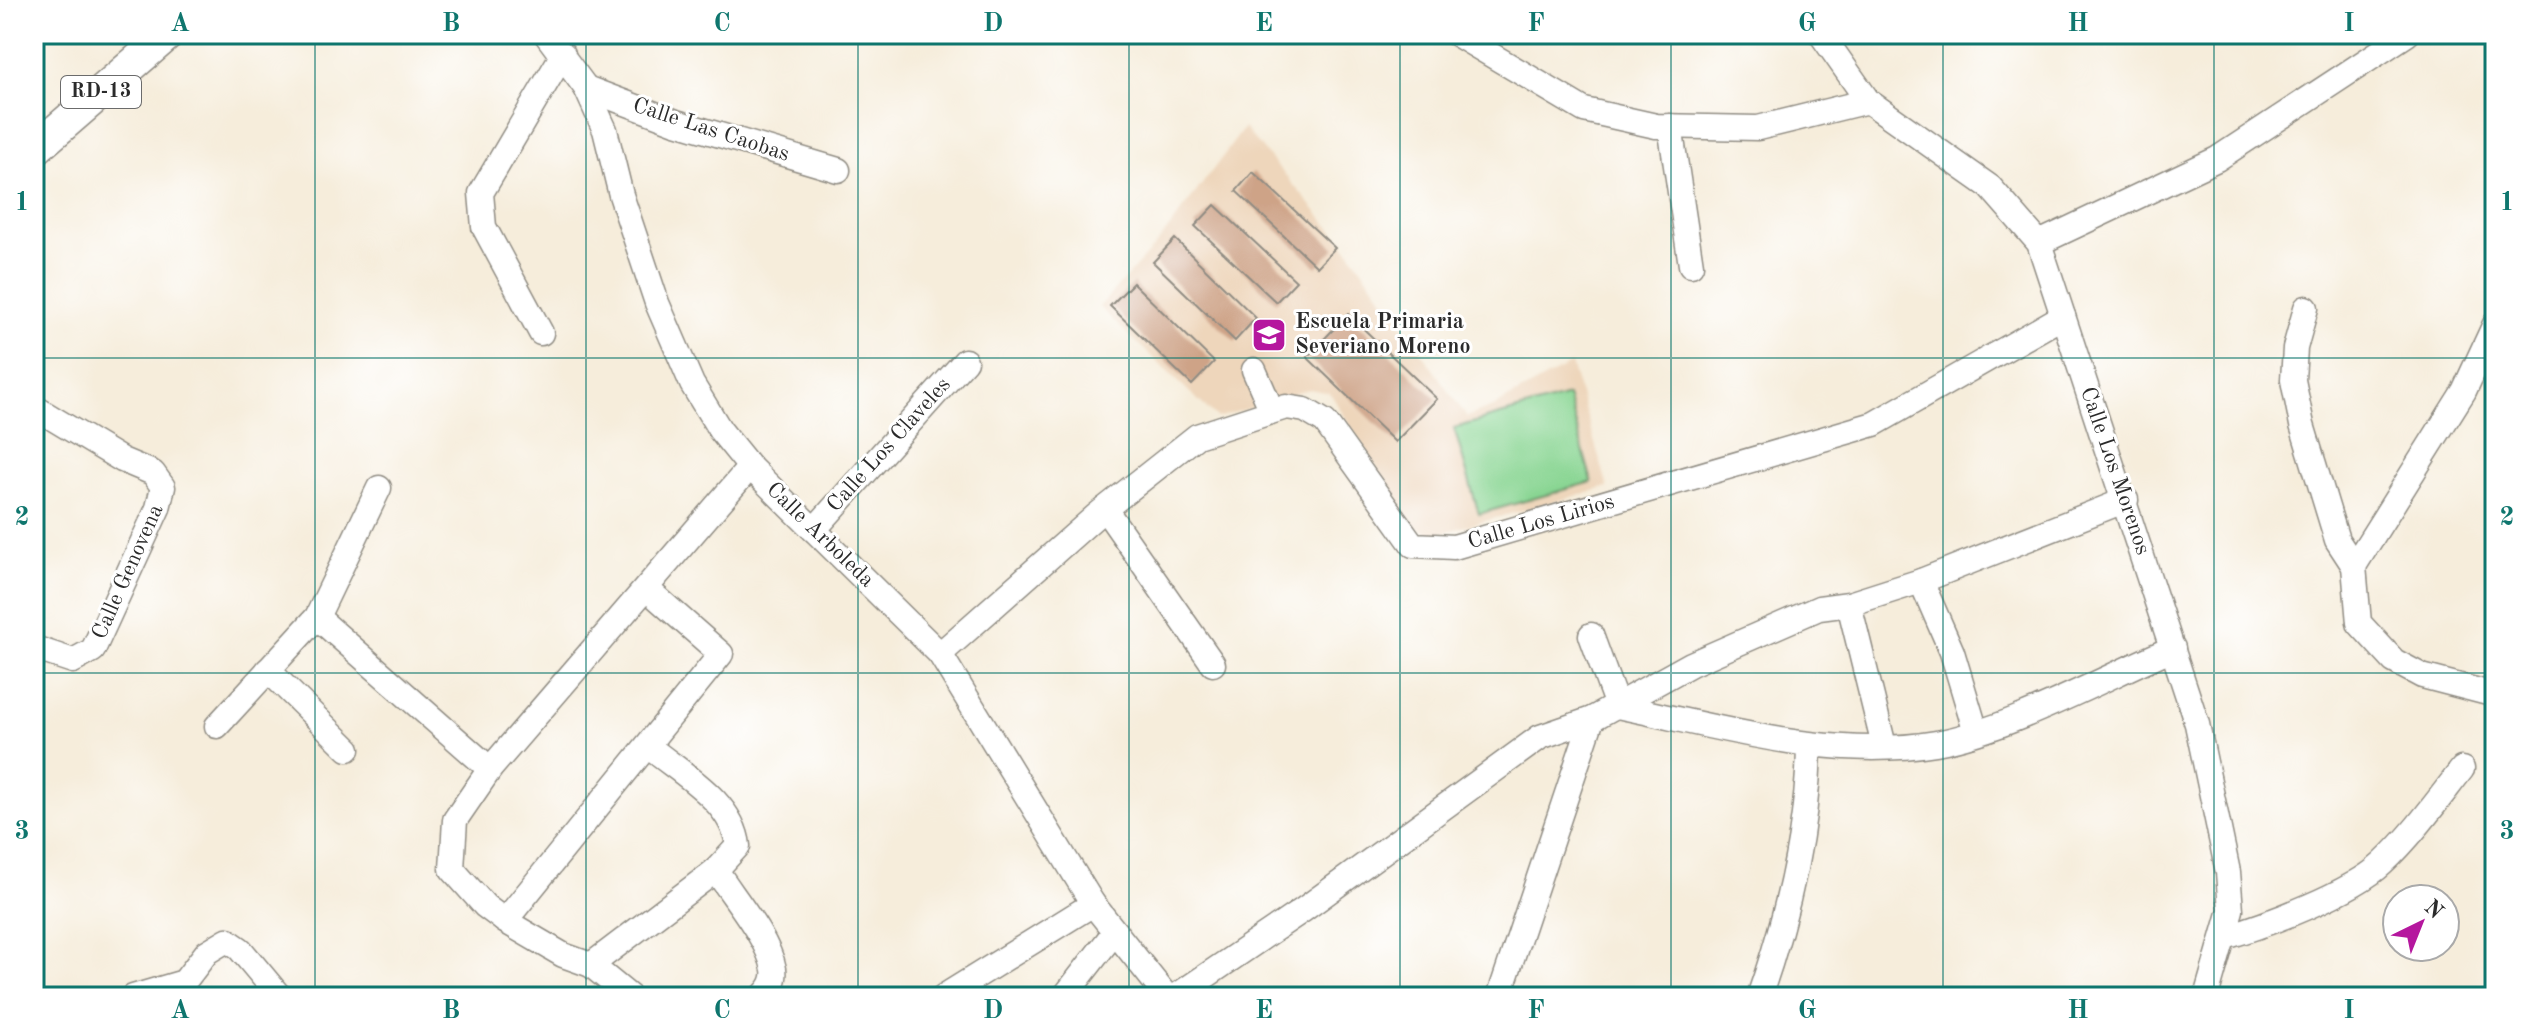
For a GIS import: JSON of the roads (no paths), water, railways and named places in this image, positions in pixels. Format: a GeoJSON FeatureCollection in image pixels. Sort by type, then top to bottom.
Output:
{"type":"FeatureCollection","features":[{"type":"Feature","properties":{"kind":"main road","name":"RD-13"},"geometry":{"type":"LineString","coordinates":[[34,150],[168,34]]}},
{"type":"Feature","properties":{"kind":"street","name":"Calle Arboleda"},"geometry":{"type":"LineString","coordinates":[[546,34],[586,88],[605,130],[621,195],[657,303],[692,384],[720,430],[750,467],[940,654],[1093,904],[1113,934],[1167,997]]}},
{"type":"Feature","properties":{"kind":"street"},"geometry":{"type":"LineString","coordinates":[[1456,34],[1584,110],[1670,126],[1758,128],[1868,101]]}},
{"type":"Feature","properties":{"kind":"street","name":"Calle Los Morenos"},"geometry":{"type":"LineString","coordinates":[[1821,34],[1868,101],[1990,187],[2039,243],[2126,500],[2197,724],[2228,872],[2231,910],[2206,997]]}},
{"type":"Feature","properties":{"kind":"street"},"geometry":{"type":"LineString","coordinates":[[2039,243],[2217,159],[2407,34]]}},
{"type":"Feature","properties":{"kind":"street"},"geometry":{"type":"LineString","coordinates":[[541,333],[484,227],[481,193],[563,54]]}},
{"type":"Feature","properties":{"kind":"street","name":"Calle Las Caobas"},"geometry":{"type":"LineString","coordinates":[[586,88],[676,122],[838,170]]}},
{"type":"Feature","properties":{"kind":"street"},"geometry":{"type":"LineString","coordinates":[[1670,126],[1691,265]]}},
{"type":"Feature","properties":{"kind":"street"},"geometry":{"type":"LineString","coordinates":[[2306,308],[2295,348],[2296,395],[2337,540],[2354,566],[2359,623],[2394,661],[2422,676],[2495,695]]}},
{"type":"Feature","properties":{"kind":"street","name":"Calle Los Lirios"},"geometry":{"type":"LineString","coordinates":[[940,654],[1105,509],[1197,436],[1272,411],[1286,407],[1305,410],[1325,422],[1413,545],[1454,547],[1874,424],[2063,316]]}},
{"type":"Feature","properties":{"kind":"street"},"geometry":{"type":"LineString","coordinates":[[2354,566],[2464,391],[2495,324]]}},
{"type":"Feature","properties":{"kind":"street","name":"Calle Los Claveles"},"geometry":{"type":"LineString","coordinates":[[814,530],[965,361]]}},
{"type":"Feature","properties":{"kind":"street"},"geometry":{"type":"LineString","coordinates":[[1254,370],[1272,411]]}},
{"type":"Feature","properties":{"kind":"street","name":"Calle Genovena"},"geometry":{"type":"LineString","coordinates":[[34,407],[122,460],[153,473],[163,487],[158,508],[93,650],[73,661],[34,648]]}},
{"type":"Feature","properties":{"kind":"street"},"geometry":{"type":"LineString","coordinates":[[630,997],[591,965],[563,955],[485,906],[452,869],[455,820],[490,769],[750,467]]}},
{"type":"Feature","properties":{"kind":"street"},"geometry":{"type":"LineString","coordinates":[[217,726],[317,617],[379,488]]}},
{"type":"Feature","properties":{"kind":"street"},"geometry":{"type":"LineString","coordinates":[[1175,997],[1303,910],[1540,737],[1592,719],[1691,664],[1819,608],[1849,604],[1921,581],[2126,500]]}},
{"type":"Feature","properties":{"kind":"street"},"geometry":{"type":"LineString","coordinates":[[1105,509],[1213,664]]}},
{"type":"Feature","properties":{"kind":"street"},"geometry":{"type":"LineString","coordinates":[[1921,581],[1952,652],[1976,732]]}},
{"type":"Feature","properties":{"kind":"street"},"geometry":{"type":"LineString","coordinates":[[505,921],[721,654],[647,589]]}},
{"type":"Feature","properties":{"kind":"street"},"geometry":{"type":"LineString","coordinates":[[1849,604],[1884,746]]}},
{"type":"Feature","properties":{"kind":"street"},"geometry":{"type":"LineString","coordinates":[[317,617],[490,769]]}},
{"type":"Feature","properties":{"kind":"street"},"geometry":{"type":"LineString","coordinates":[[1591,635],[1617,706]]}},
{"type":"Feature","properties":{"kind":"street"},"geometry":{"type":"LineString","coordinates":[[1617,706],[1809,745],[1935,743],[1976,732],[2173,648]]}},
{"type":"Feature","properties":{"kind":"street"},"geometry":{"type":"LineString","coordinates":[[268,670],[348,749]]}},
{"type":"Feature","properties":{"kind":"street"},"geometry":{"type":"LineString","coordinates":[[1499,997],[1592,719]]}},
{"type":"Feature","properties":{"kind":"street"},"geometry":{"type":"LineString","coordinates":[[1759,997],[1785,924],[1809,772],[1809,745]]}},
{"type":"Feature","properties":{"kind":"street"},"geometry":{"type":"LineString","coordinates":[[591,965],[716,870],[738,846],[736,828],[722,808],[648,746]]}},
{"type":"Feature","properties":{"kind":"street"},"geometry":{"type":"LineString","coordinates":[[2225,937],[2272,923],[2349,886],[2380,866],[2462,769]]}},
{"type":"Feature","properties":{"kind":"street"},"geometry":{"type":"LineString","coordinates":[[716,870],[766,948],[774,970],[772,986],[762,997]]}},
{"type":"Feature","properties":{"kind":"street"},"geometry":{"type":"LineString","coordinates":[[943,997],[1093,904]]}},
{"type":"Feature","properties":{"kind":"street"},"geometry":{"type":"LineString","coordinates":[[1064,997],[1113,934]]}},
{"type":"Feature","properties":{"kind":"street"},"geometry":{"type":"LineString","coordinates":[[133,997],[184,982],[207,952],[227,940],[240,949],[280,997]]}},
{"type":"Feature","properties":{"kind":"place","name":"Escuela Primaria Severiano Moreno"},"geometry":{"type":"Point","coordinates":[1269,335]}}]}
